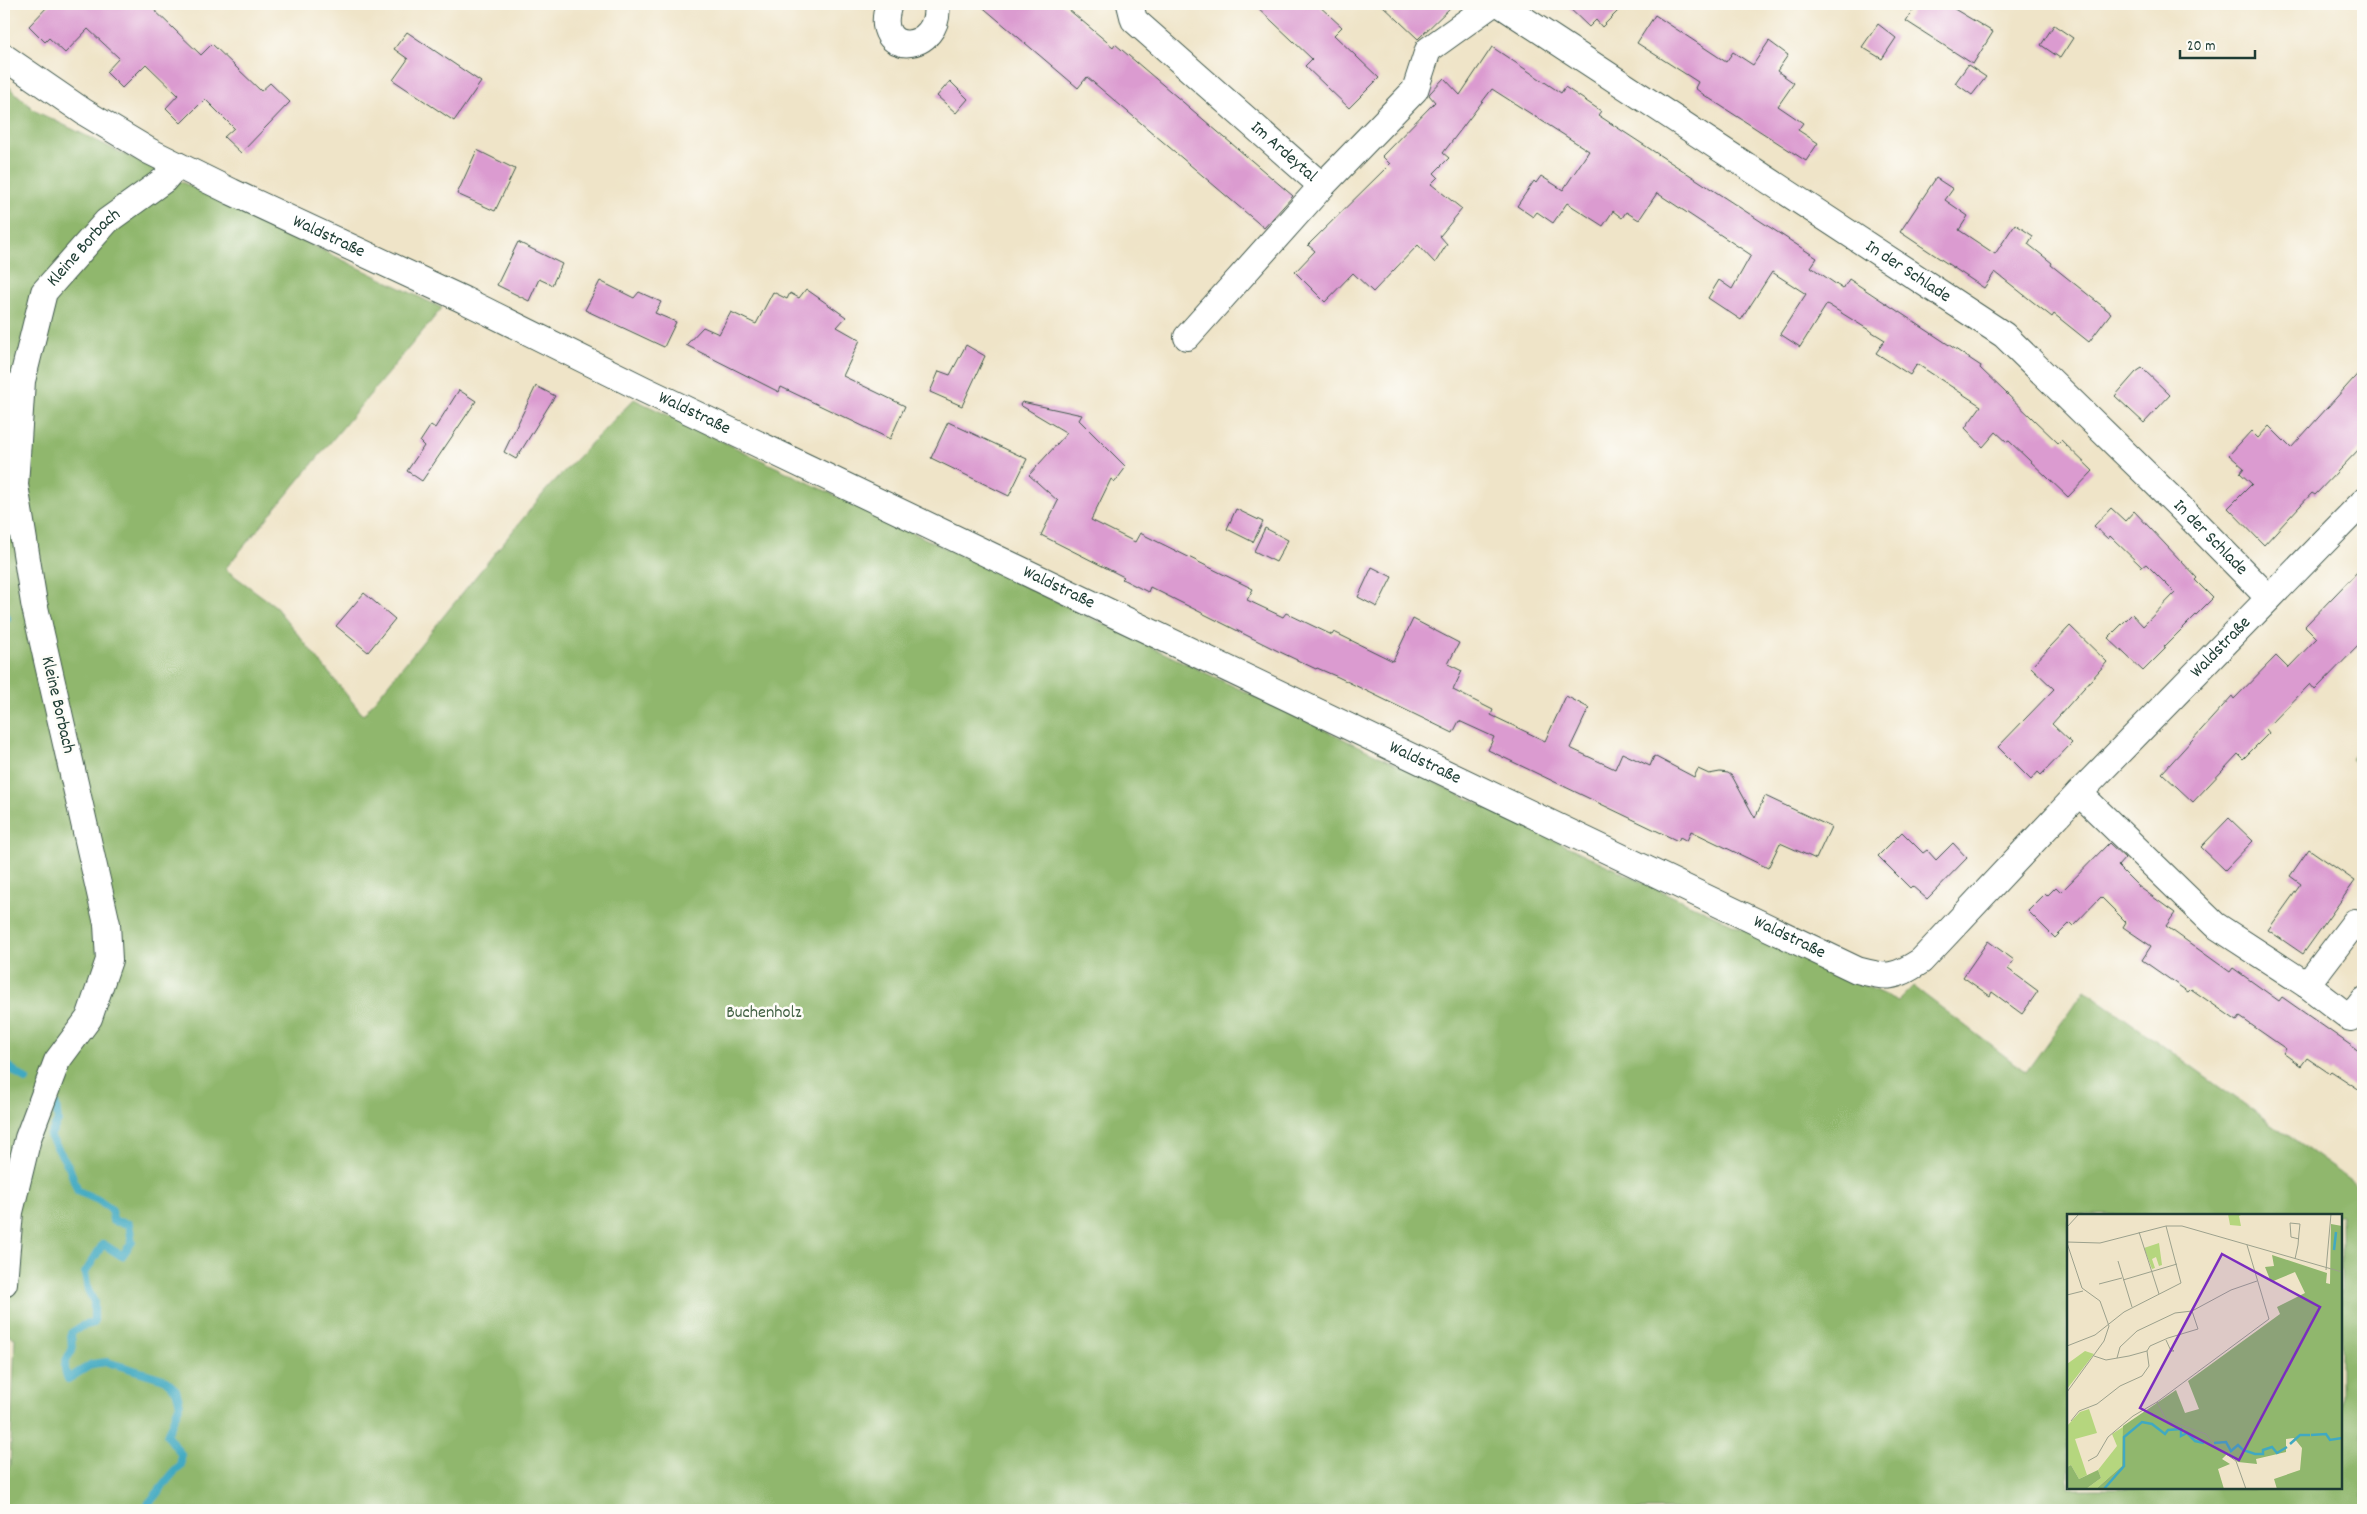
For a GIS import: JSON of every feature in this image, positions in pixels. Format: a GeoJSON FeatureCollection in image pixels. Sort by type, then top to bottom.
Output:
{"type":"FeatureCollection","features":[{"type":"Feature","properties":{"kind":"street"},"geometry":{"type":"LineString","coordinates":[[889,4],[884,20],[888,35],[897,42],[907,44],[924,38],[931,30],[936,22],[936,4]]}},
{"type":"Feature","properties":{"kind":"street","name":"Im Ardeytal"},"geometry":{"type":"LineString","coordinates":[[1130,4],[1134,20],[1322,186],[1415,90],[1428,50],[1492,4]]}},
{"type":"Feature","properties":{"kind":"street","name":"In der Schlade"},"geometry":{"type":"LineString","coordinates":[[1500,4],[2004,335],[2151,478],[2269,598]]}},
{"type":"Feature","properties":{"kind":"street","name":"Waldstraße"},"geometry":{"type":"LineString","coordinates":[[4,57],[84,112],[177,165],[464,300],[652,394],[1857,970],[1886,977],[1907,970],[1921,961],[2079,793],[2363,502]]}},
{"type":"Feature","properties":{"kind":"street","name":"Kleine Borbach"},"geometry":{"type":"LineString","coordinates":[[4,1283],[10,1212],[28,1138],[57,1061],[89,1018],[109,960],[107,924],[34,603],[15,485],[22,381],[44,292],[107,220],[164,180],[177,165]]}},
{"type":"Feature","properties":{"kind":"street"},"geometry":{"type":"LineString","coordinates":[[1187,337],[1322,186]]}},
{"type":"Feature","properties":{"kind":"street"},"geometry":{"type":"LineString","coordinates":[[2079,793],[2215,925],[2307,985],[2350,1018],[2363,1001]]}},
{"type":"Feature","properties":{"kind":"street"},"geometry":{"type":"LineString","coordinates":[[2307,985],[2354,922],[2363,928]]}},
{"type":"Feature","properties":{"kind":"green space","name":"Buchenholz"},"geometry":{"type":"Polygon","coordinates":[[[4,82],[35,111],[442,308],[225,569],[274,605],[363,715],[547,489],[634,399],[1640,881],[1898,1001],[1913,986],[2026,1072],[2085,990],[2363,1189],[2363,1510],[4,1510],[4,1474],[10,1466],[15,1338],[4,1334],[4,82]]]}},
{"type":"Feature","properties":{"kind":"green space"},"geometry":{"type":"Polygon","coordinates":[[[2363,744],[2363,770],[2351,759],[2363,744]]]}},
{"type":"Feature","properties":{"kind":"building"},"geometry":{"type":"Polygon","coordinates":[[[50,4],[148,4],[201,55],[212,44],[261,91],[270,83],[290,102],[241,153],[224,137],[234,128],[205,99],[181,123],[166,108],[178,95],[146,64],[122,88],[106,72],[119,58],[88,29],[65,53],[49,38],[45,42],[29,26],[50,4]]]}},
{"type":"Feature","properties":{"kind":"building"},"geometry":{"type":"Polygon","coordinates":[[[979,4],[1062,4],[1113,47],[1115,44],[1293,196],[1264,228],[1087,77],[1078,88],[979,4]]]}},
{"type":"Feature","properties":{"kind":"building"},"geometry":{"type":"Polygon","coordinates":[[[1254,4],[1317,4],[1342,27],[1334,35],[1379,78],[1349,108],[1305,66],[1312,59],[1254,4]]]}},
{"type":"Feature","properties":{"kind":"building"},"geometry":{"type":"Polygon","coordinates":[[[1381,4],[1454,4],[1418,39],[1381,4]]]}},
{"type":"Feature","properties":{"kind":"building"},"geometry":{"type":"Polygon","coordinates":[[[1565,4],[1625,4],[1602,27],[1596,20],[1589,27],[1565,4]]]}},
{"type":"Feature","properties":{"kind":"building"},"geometry":{"type":"Polygon","coordinates":[[[1917,4],[1946,4],[1993,32],[1973,64],[1906,21],[1917,4]]]}},
{"type":"Feature","properties":{"kind":"building"},"geometry":{"type":"Polygon","coordinates":[[[1655,15],[1726,62],[1733,52],[1753,65],[1769,41],[1788,55],[1777,71],[1794,83],[1778,106],[1803,123],[1798,130],[1818,143],[1806,161],[1704,95],[1695,88],[1698,82],[1637,43],[1655,15]]]}},
{"type":"Feature","properties":{"kind":"building"},"geometry":{"type":"Polygon","coordinates":[[[1878,24],[1896,38],[1882,59],[1862,47],[1878,24]]]}},
{"type":"Feature","properties":{"kind":"building"},"geometry":{"type":"Polygon","coordinates":[[[2054,25],[2073,38],[2060,58],[2041,45],[2054,25]]]}},
{"type":"Feature","properties":{"kind":"building"},"geometry":{"type":"Polygon","coordinates":[[[407,32],[481,82],[454,121],[393,80],[408,59],[394,49],[407,32]]]}},
{"type":"Feature","properties":{"kind":"building"},"geometry":{"type":"Polygon","coordinates":[[[1492,47],[1561,93],[1565,87],[1601,111],[1598,115],[1817,258],[1811,267],[1843,289],[1849,279],[1981,366],[1980,368],[2058,443],[2061,440],[2093,471],[2068,497],[2009,441],[2007,442],[1996,432],[1983,447],[1965,428],[1981,406],[1917,364],[1910,375],[1876,353],[1885,340],[1827,304],[1800,347],[1780,334],[1806,294],[1772,272],[1741,320],[1708,298],[1719,280],[1732,289],[1751,255],[1657,193],[1639,220],[1626,212],[1622,218],[1613,211],[1603,226],[1567,203],[1553,223],[1537,212],[1533,217],[1517,206],[1534,181],[1536,183],[1541,176],[1563,190],[1589,151],[1492,89],[1443,153],[1449,158],[1434,173],[1438,177],[1431,184],[1462,209],[1440,236],[1447,244],[1435,263],[1418,245],[1373,292],[1353,273],[1325,302],[1295,272],[1315,251],[1308,245],[1390,164],[1382,156],[1435,102],[1429,95],[1430,93],[1444,78],[1460,95],[1492,47]]]}},
{"type":"Feature","properties":{"kind":"building"},"geometry":{"type":"Polygon","coordinates":[[[1968,65],[1986,77],[1972,95],[1955,83],[1968,65]]]}},
{"type":"Feature","properties":{"kind":"building"},"geometry":{"type":"Polygon","coordinates":[[[950,81],[968,99],[956,113],[937,96],[950,81]]]}},
{"type":"Feature","properties":{"kind":"building"},"geometry":{"type":"Polygon","coordinates":[[[477,150],[515,169],[495,211],[457,194],[477,150]]]}},
{"type":"Feature","properties":{"kind":"building"},"geometry":{"type":"Polygon","coordinates":[[[1936,178],[1953,189],[1945,200],[1968,216],[1959,230],[1995,254],[2015,224],[2033,236],[2028,244],[2111,313],[2089,342],[2054,314],[2052,317],[1995,272],[1984,288],[1900,232],[1936,178]]]}},
{"type":"Feature","properties":{"kind":"building"},"geometry":{"type":"Polygon","coordinates":[[[518,242],[562,264],[552,285],[539,279],[529,301],[497,285],[518,242]]]}},
{"type":"Feature","properties":{"kind":"building"},"geometry":{"type":"Polygon","coordinates":[[[600,281],[634,298],[639,292],[661,302],[655,313],[676,322],[664,347],[585,310],[600,281]]]}},
{"type":"Feature","properties":{"kind":"building"},"geometry":{"type":"Polygon","coordinates":[[[806,289],[846,317],[837,327],[860,340],[843,376],[905,406],[890,439],[781,387],[779,392],[686,345],[703,327],[719,334],[731,312],[756,324],[773,292],[787,299],[790,293],[799,298],[806,289]]]}},
{"type":"Feature","properties":{"kind":"building"},"geometry":{"type":"Polygon","coordinates":[[[966,345],[985,356],[962,406],[930,392],[939,371],[950,375],[966,345]]]}},
{"type":"Feature","properties":{"kind":"building"},"geometry":{"type":"Polygon","coordinates":[[[2142,368],[2170,395],[2144,423],[2115,396],[2136,372],[2142,368]]]}},
{"type":"Feature","properties":{"kind":"building"},"geometry":{"type":"Polygon","coordinates":[[[2363,368],[2363,445],[2315,495],[2312,493],[2264,545],[2228,508],[2252,484],[2240,473],[2244,468],[2229,455],[2251,431],[2258,438],[2269,426],[2291,448],[2363,368]]]}},
{"type":"Feature","properties":{"kind":"building"},"geometry":{"type":"Polygon","coordinates":[[[536,386],[555,396],[516,459],[504,452],[536,386]]]}},
{"type":"Feature","properties":{"kind":"building"},"geometry":{"type":"Polygon","coordinates":[[[459,390],[476,401],[422,481],[407,471],[424,446],[420,442],[431,425],[435,428],[459,390]]]}},
{"type":"Feature","properties":{"kind":"building"},"geometry":{"type":"Polygon","coordinates":[[[1022,402],[1082,415],[1079,420],[1126,467],[1115,482],[1111,479],[1091,520],[1135,542],[1140,533],[1253,589],[1247,600],[1283,617],[1286,613],[1332,635],[1334,632],[1393,661],[1413,619],[1459,643],[1448,664],[1462,671],[1453,690],[1493,710],[1491,715],[1545,741],[1566,696],[1589,708],[1570,748],[1615,769],[1622,753],[1650,766],[1654,756],[1694,777],[1698,769],[1709,774],[1728,773],[1732,776],[1755,818],[1765,796],[1831,827],[1816,859],[1780,843],[1768,868],[1691,831],[1687,841],[1680,837],[1678,841],[1488,750],[1494,737],[1459,721],[1453,733],[1338,677],[1278,651],[1150,587],[1148,592],[1122,579],[1124,577],[1041,535],[1058,501],[1029,475],[1067,433],[1020,405],[1022,402]]]}},
{"type":"Feature","properties":{"kind":"building"},"geometry":{"type":"Polygon","coordinates":[[[948,422],[1027,459],[1009,496],[931,458],[948,422]]]}},
{"type":"Feature","properties":{"kind":"building"},"geometry":{"type":"Polygon","coordinates":[[[2111,508],[2125,521],[2134,511],[2197,578],[2195,580],[2213,598],[2143,671],[2108,638],[2132,614],[2143,626],[2175,593],[2146,564],[2142,567],[2110,536],[2108,539],[2094,526],[2111,508]]]}},
{"type":"Feature","properties":{"kind":"building"},"geometry":{"type":"Polygon","coordinates":[[[1236,509],[1263,522],[1253,542],[1227,529],[1236,509]]]}},
{"type":"Feature","properties":{"kind":"building"},"geometry":{"type":"Polygon","coordinates":[[[1265,528],[1288,540],[1276,562],[1254,551],[1265,528]]]}},
{"type":"Feature","properties":{"kind":"building"},"geometry":{"type":"Polygon","coordinates":[[[2363,566],[2363,641],[2315,690],[2310,684],[2266,729],[2269,733],[2243,759],[2238,754],[2193,802],[2162,773],[2232,696],[2234,699],[2276,656],[2288,668],[2317,638],[2305,626],[2363,566]]]}},
{"type":"Feature","properties":{"kind":"building"},"geometry":{"type":"Polygon","coordinates":[[[1372,567],[1392,577],[1377,607],[1358,597],[1372,567]]]}},
{"type":"Feature","properties":{"kind":"building"},"geometry":{"type":"Polygon","coordinates":[[[364,593],[395,619],[368,652],[336,626],[364,593]]]}},
{"type":"Feature","properties":{"kind":"building"},"geometry":{"type":"Polygon","coordinates":[[[2070,626],[2107,662],[2052,724],[2072,743],[2041,775],[2038,772],[2031,780],[1998,747],[2054,689],[2031,667],[2070,626]]]}},
{"type":"Feature","properties":{"kind":"building"},"geometry":{"type":"Polygon","coordinates":[[[2229,818],[2253,841],[2225,870],[2201,847],[2229,818]]]}},
{"type":"Feature","properties":{"kind":"building"},"geometry":{"type":"Polygon","coordinates":[[[1902,832],[1923,853],[1927,850],[1936,860],[1953,843],[1967,858],[1927,899],[1912,886],[1910,888],[1878,856],[1902,832]]]}},
{"type":"Feature","properties":{"kind":"building"},"geometry":{"type":"Polygon","coordinates":[[[2109,843],[2125,858],[2118,866],[2138,886],[2175,913],[2166,926],[2230,972],[2233,968],[2279,1001],[2282,997],[2363,1054],[2363,1092],[2307,1058],[2301,1066],[2283,1053],[2286,1049],[2240,1017],[2237,1021],[2191,989],[2188,992],[2142,960],[2151,946],[2123,927],[2126,922],[2101,897],[2073,926],[2070,923],[2055,938],[2028,911],[2045,894],[2047,896],[2056,887],[2061,892],[2109,843]]]}},
{"type":"Feature","properties":{"kind":"building"},"geometry":{"type":"Polygon","coordinates":[[[2309,849],[2355,881],[2303,954],[2268,930],[2301,884],[2290,876],[2309,849]]]}},
{"type":"Feature","properties":{"kind":"building"},"geometry":{"type":"Polygon","coordinates":[[[1988,941],[2014,960],[2008,969],[2038,991],[2022,1014],[1992,992],[1990,996],[1963,977],[1988,941]]]}},
{"type":"Feature","properties":{"kind":"waterway"},"geometry":{"type":"LineString","coordinates":[[4,614],[7,618],[4,621]]}},
{"type":"Feature","properties":{"kind":"waterway"},"geometry":{"type":"LineString","coordinates":[[4,1063],[26,1080]]}},
{"type":"Feature","properties":{"kind":"waterway"},"geometry":{"type":"LineString","coordinates":[[56,1105],[58,1121],[50,1136],[69,1167],[78,1191],[98,1200],[112,1210],[113,1221],[129,1224],[132,1242],[122,1256],[103,1244],[85,1273],[88,1290],[94,1302],[94,1323],[82,1326],[71,1333],[72,1351],[65,1364],[68,1379],[92,1364],[107,1362],[164,1379],[176,1390],[180,1404],[167,1435],[181,1454],[181,1465],[148,1504],[148,1510]]}}]}
